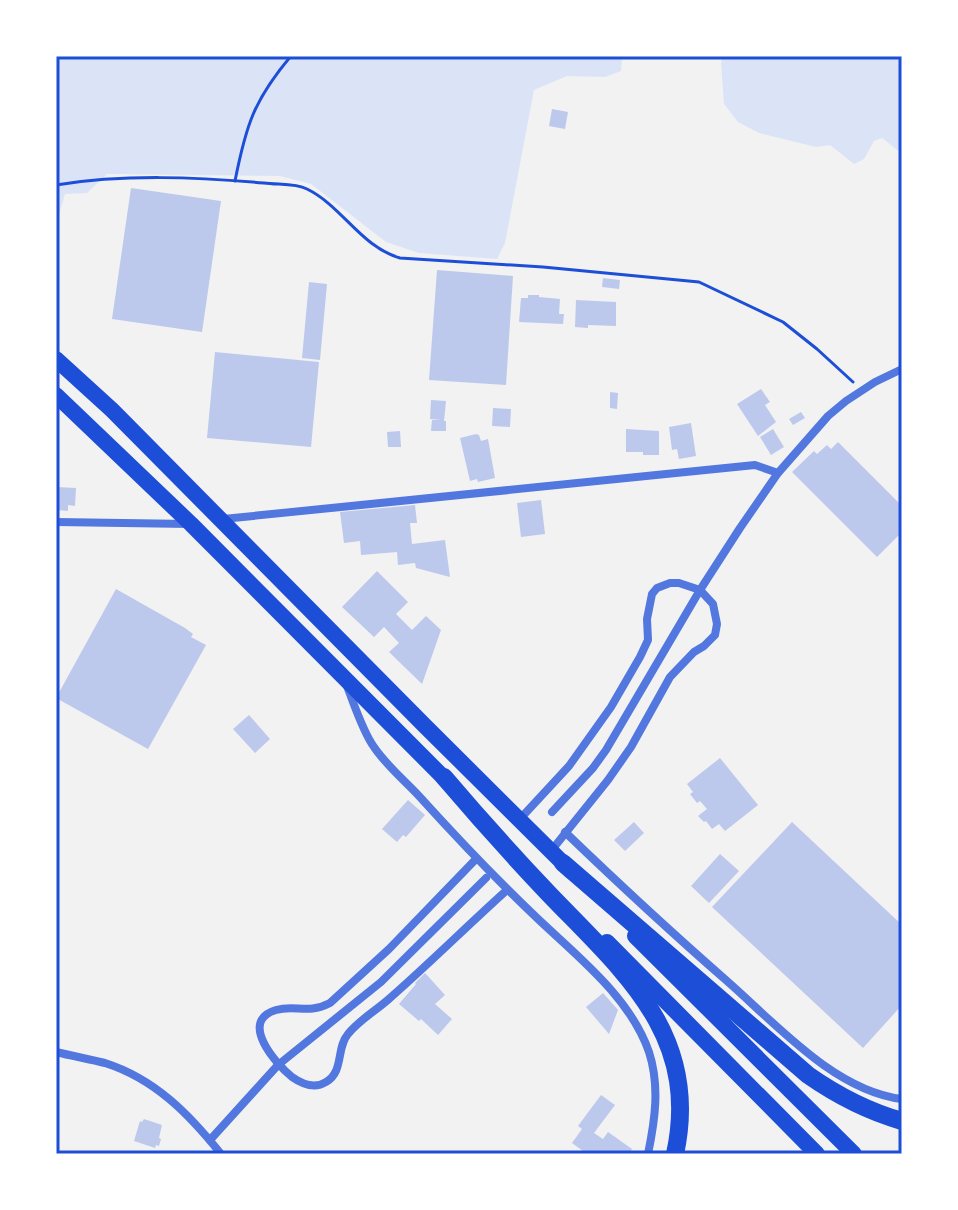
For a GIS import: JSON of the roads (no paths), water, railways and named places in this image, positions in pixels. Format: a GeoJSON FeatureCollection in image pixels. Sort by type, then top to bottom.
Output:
{"type":"FeatureCollection","features":[{"type":"Feature","properties":{"kind":"highway"},"geometry":{"type":"LineString","coordinates":[[56,359],[112,410],[854,1154]]}},
{"type":"Feature","properties":{"kind":"highway"},"geometry":{"type":"LineString","coordinates":[[56,395],[342,674],[817,1154]]}},
{"type":"Feature","properties":{"kind":"highway"},"geometry":{"type":"LineString","coordinates":[[444,777],[646,1002],[667,1042],[680,1085],[675,1154]]}},
{"type":"Feature","properties":{"kind":"highway"},"geometry":{"type":"LineString","coordinates":[[557,857],[808,1075],[856,1104],[902,1121]]}},
{"type":"Feature","properties":{"kind":"street"},"geometry":{"type":"LineString","coordinates":[[552,812],[606,750],[700,590],[778,473],[828,416],[861,391],[902,369]]}},
{"type":"Feature","properties":{"kind":"street"},"geometry":{"type":"LineString","coordinates":[[220,520],[755,465],[778,473]]}},
{"type":"Feature","properties":{"kind":"street"},"geometry":{"type":"LineString","coordinates":[[56,522],[191,524]]}},
{"type":"Feature","properties":{"kind":"street"},"geometry":{"type":"LineString","coordinates":[[519,820],[569,766],[611,707],[645,647],[652,594],[657,588],[670,583],[700,590],[713,604],[717,624],[715,635],[670,677],[623,758],[565,832],[557,857]]}},
{"type":"Feature","properties":{"kind":"street"},"geometry":{"type":"LineString","coordinates":[[342,674],[373,746],[476,859],[597,975],[621,1002],[638,1028],[649,1053],[654,1077],[656,1103],[648,1154]]}},
{"type":"Feature","properties":{"kind":"street"},"geometry":{"type":"LineString","coordinates":[[565,832],[812,1057],[852,1083],[889,1098],[902,1099]]}},
{"type":"Feature","properties":{"kind":"street"},"geometry":{"type":"LineString","coordinates":[[476,859],[389,949],[330,1003],[318,1009],[271,1011],[262,1022],[261,1037],[278,1065],[308,1085],[321,1085],[329,1081],[335,1075],[345,1037],[507,890]]}},
{"type":"Feature","properties":{"kind":"street"},"geometry":{"type":"LineString","coordinates":[[210,1140],[278,1065],[381,982],[486,878]]}},
{"type":"Feature","properties":{"kind":"street"},"geometry":{"type":"LineString","coordinates":[[56,1052],[105,1063],[150,1084],[193,1119],[221,1154]]}}]}
